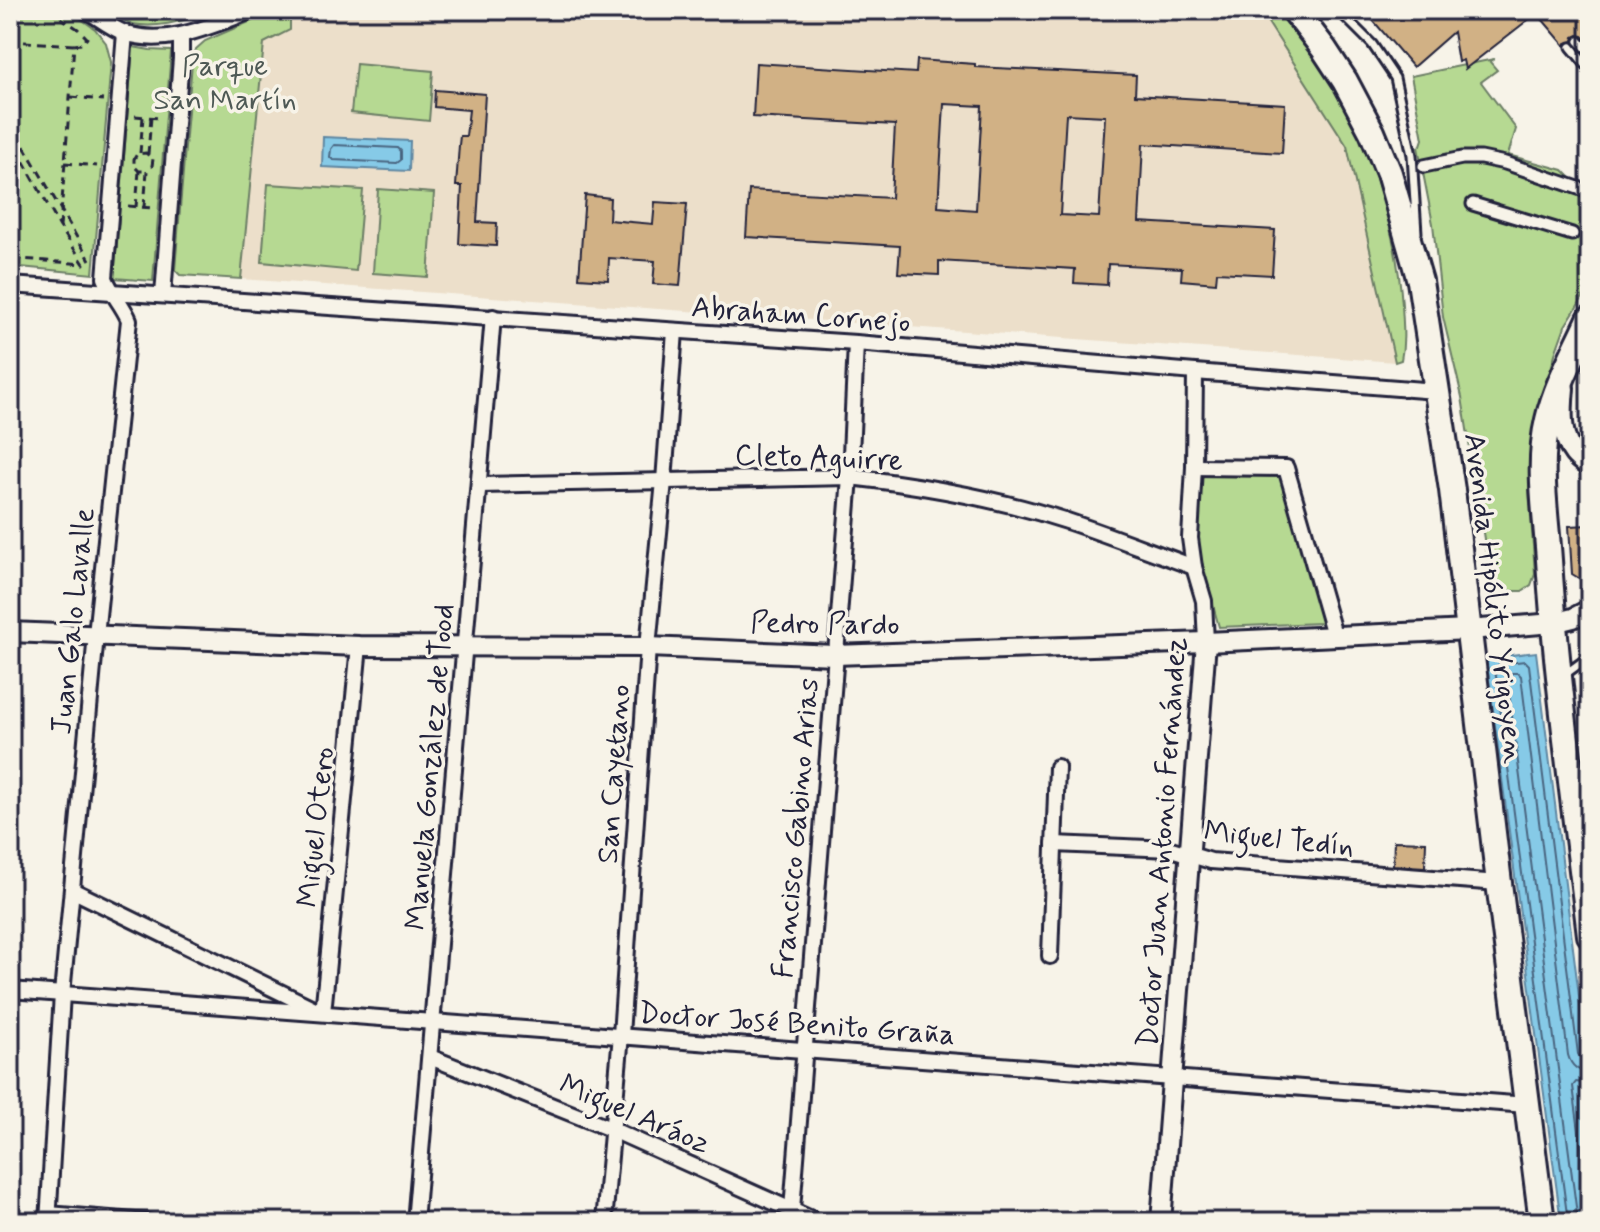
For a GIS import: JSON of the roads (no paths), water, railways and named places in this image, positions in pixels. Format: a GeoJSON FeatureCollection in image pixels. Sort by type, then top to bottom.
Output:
{"type":"FeatureCollection","features":[{"type":"Feature","properties":{"kind":"highway","name":"Avenida Hipólito Yrigoyen"},"geometry":{"type":"LineString","coordinates":[[1294,10],[1345,81],[1372,132],[1384,160],[1420,281],[1452,490],[1542,1222]]}},
{"type":"Feature","properties":{"kind":"highway","name":"Avenida Hipólito Yrigoyen"},"geometry":{"type":"LineString","coordinates":[[1590,319],[1548,419],[1543,451],[1553,623],[1590,935]]}},
{"type":"Feature","properties":{"kind":"street"},"geometry":{"type":"LineString","coordinates":[[86,10],[125,33],[151,37],[181,36],[254,10]]}},
{"type":"Feature","properties":{"kind":"street","name":"Juan Galo Lavalle"},"geometry":{"type":"LineString","coordinates":[[48,1218],[62,994],[129,320],[105,278],[125,33]]}},
{"type":"Feature","properties":{"kind":"street"},"geometry":{"type":"LineString","coordinates":[[163,295],[181,36]]}},
{"type":"Feature","properties":{"kind":"street"},"geometry":{"type":"LineString","coordinates":[[1424,166],[1462,158],[1481,158],[1590,192]]}},
{"type":"Feature","properties":{"kind":"street"},"geometry":{"type":"LineString","coordinates":[[1473,204],[1572,234]]}},
{"type":"Feature","properties":{"kind":"street","name":"Abraham Cornejo"},"geometry":{"type":"LineString","coordinates":[[10,285],[856,343],[1436,391]]}},
{"type":"Feature","properties":{"kind":"street","name":"Manuela González de Tood"},"geometry":{"type":"LineString","coordinates":[[415,1222],[493,317]]}},
{"type":"Feature","properties":{"kind":"street","name":"San Cayetano"},"geometry":{"type":"LineString","coordinates":[[604,1222],[675,331]]}},
{"type":"Feature","properties":{"kind":"street","name":"Francisco Gabino Arias"},"geometry":{"type":"LineString","coordinates":[[792,1216],[850,477],[856,343]]}},
{"type":"Feature","properties":{"kind":"street","name":"Doctor Juan Antonio Fernández"},"geometry":{"type":"LineString","coordinates":[[1161,1222],[1206,642],[1204,601],[1190,538],[1195,372]]}},
{"type":"Feature","properties":{"kind":"street"},"geometry":{"type":"LineString","coordinates":[[1565,373],[1562,409],[1567,440],[1573,454],[1590,468]]}},
{"type":"Feature","properties":{"kind":"street"},"geometry":{"type":"LineString","coordinates":[[1194,467],[1286,468],[1334,635]]}},
{"type":"Feature","properties":{"kind":"street","name":"Cleto Aguirre"},"geometry":{"type":"LineString","coordinates":[[479,485],[850,477],[899,482],[1009,505],[1065,521],[1194,567]]}},
{"type":"Feature","properties":{"kind":"street","name":"Pedro Pardo"},"geometry":{"type":"LineString","coordinates":[[10,632],[359,646],[648,647],[835,655],[1469,630],[1553,623],[1573,618],[1590,609]]}},
{"type":"Feature","properties":{"kind":"street","name":"Miguel Otero"},"geometry":{"type":"LineString","coordinates":[[323,1013],[359,646]]}},
{"type":"Feature","properties":{"kind":"street"},"geometry":{"type":"LineString","coordinates":[[1050,956],[1057,767]]}},
{"type":"Feature","properties":{"kind":"street","name":"Miguel Tedín"},"geometry":{"type":"LineString","coordinates":[[1054,844],[1171,849],[1211,861],[1499,883]]}},
{"type":"Feature","properties":{"kind":"street"},"geometry":{"type":"LineString","coordinates":[[72,890],[323,1013]]}},
{"type":"Feature","properties":{"kind":"street","name":"Doctor José Benito Graña"},"geometry":{"type":"LineString","coordinates":[[10,990],[1527,1105]]}},
{"type":"Feature","properties":{"kind":"street","name":"Miguel Aráoz"},"geometry":{"type":"LineString","coordinates":[[430,1057],[613,1130],[792,1216],[818,1222]]}},
{"type":"Feature","properties":{"kind":"street"},"geometry":{"type":"LineString","coordinates":[[48,1218],[148,1222]]}},
{"type":"Feature","properties":{"kind":"lane"},"geometry":{"type":"LineString","coordinates":[[1338,10],[1372,44],[1395,78],[1412,155],[1420,281]]}},
{"type":"Feature","properties":{"kind":"lane"},"geometry":{"type":"LineString","coordinates":[[1579,41],[1590,52]]}},
{"type":"Feature","properties":{"kind":"lane"},"geometry":{"type":"LineString","coordinates":[[1571,47],[1590,70]]}},
{"type":"Feature","properties":{"kind":"lane"},"geometry":{"type":"LineString","coordinates":[[1560,678],[1590,656]]}},
{"type":"Feature","properties":{"kind":"water"},"geometry":{"type":"Polygon","coordinates":[[[323,137],[410,141],[409,171],[322,167],[323,137]]]}},
{"type":"Feature","properties":{"kind":"water"},"geometry":{"type":"Polygon","coordinates":[[[1536,652],[1590,1084],[1590,1222],[1561,1222],[1486,658],[1536,652]]]}},
{"type":"Feature","properties":{"kind":"park label","name":"Parque San Martín"},"geometry":{"type":"Point","coordinates":[225,82]}}]}
